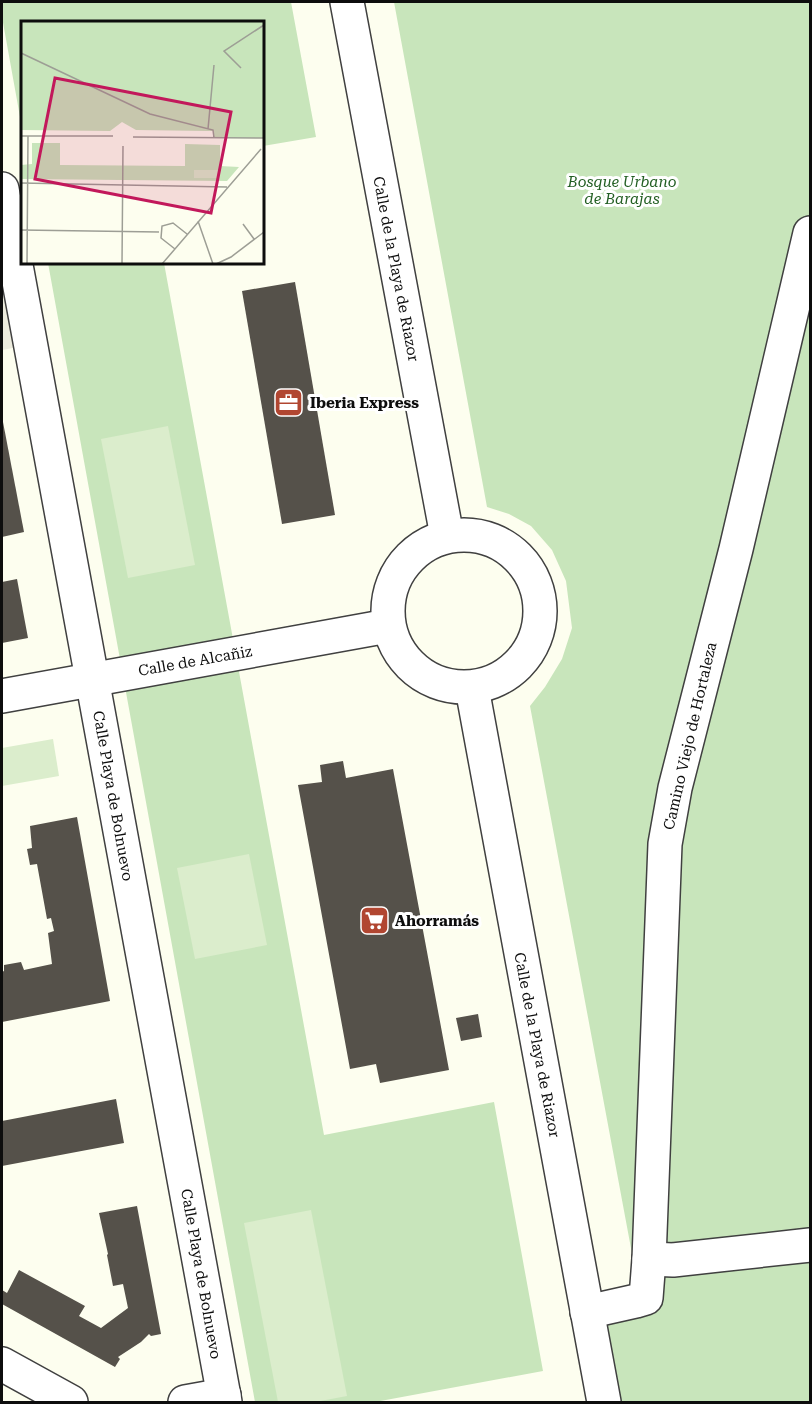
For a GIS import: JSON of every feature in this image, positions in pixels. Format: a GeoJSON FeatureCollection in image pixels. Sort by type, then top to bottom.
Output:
{"type":"FeatureCollection","features":[{"type":"Feature","properties":{"kind":"street","name":"Calle de la Playa de Riazor"},"geometry":{"type":"LineString","coordinates":[[346,2],[447,536]]}},
{"type":"Feature","properties":{"kind":"street","name":"Calle Playa de Bolnuevo"},"geometry":{"type":"LineString","coordinates":[[2,189],[224,1399]]}},
{"type":"Feature","properties":{"kind":"street","name":"Camino Viejo de Hortaleza"},"geometry":{"type":"LineString","coordinates":[[587,1312],[646,1298],[665,844],[675,788],[736,549],[810,233]]}},
{"type":"Feature","properties":{"kind":"street"},"geometry":{"type":"LineString","coordinates":[[476,535],[505,546],[528,568],[539,597],[539,629],[525,657],[502,678],[472,688],[443,685],[417,672],[398,651],[388,626],[388,596],[399,569],[419,548],[447,536],[476,535]]}},
{"type":"Feature","properties":{"kind":"street","name":"Calle de Alcañiz"},"geometry":{"type":"LineString","coordinates":[[2,696],[388,626]]}},
{"type":"Feature","properties":{"kind":"street","name":"Calle de la Playa de Riazor"},"geometry":{"type":"LineString","coordinates":[[472,688],[604,1402]]}},
{"type":"Feature","properties":{"kind":"street"},"geometry":{"type":"LineString","coordinates":[[649,1259],[673,1260],[810,1245]]}},
{"type":"Feature","properties":{"kind":"street"},"geometry":{"type":"LineString","coordinates":[[2,1364],[71,1402]]}},
{"type":"Feature","properties":{"kind":"street"},"geometry":{"type":"LineString","coordinates":[[185,1402],[224,1399]]}},
{"type":"Feature","properties":{"kind":"green space"},"geometry":{"type":"Polygon","coordinates":[[[2,2],[291,2],[316,137],[264,146],[264,21],[21,21],[21,122],[2,17],[2,2]]]}},
{"type":"Feature","properties":{"kind":"green space","name":"Bosque Urbano de Barajas"},"geometry":{"type":"Polygon","coordinates":[[[394,2],[810,2],[810,1402],[604,1402],[587,1312],[636,1301],[633,1259],[530,706],[562,659],[572,628],[566,581],[552,550],[531,526],[509,514],[487,507],[394,2]]]}},
{"type":"Feature","properties":{"kind":"green space"},"geometry":{"type":"Polygon","coordinates":[[[48,264],[164,264],[324,1135],[494,1102],[543,1371],[375,1402],[255,1402],[48,264]]]}},
{"type":"Feature","properties":{"kind":"green space"},"geometry":{"type":"Polygon","coordinates":[[[168,426],[195,565],[128,578],[101,439],[168,426]]]}},
{"type":"Feature","properties":{"kind":"green space"},"geometry":{"type":"Polygon","coordinates":[[[53,739],[59,776],[2,786],[2,748],[53,739]]]}},
{"type":"Feature","properties":{"kind":"green space"},"geometry":{"type":"Polygon","coordinates":[[[249,854],[267,945],[195,959],[177,868],[249,854]]]}},
{"type":"Feature","properties":{"kind":"green space"},"geometry":{"type":"Polygon","coordinates":[[[311,1210],[347,1396],[315,1402],[278,1402],[244,1223],[311,1210]]]}},
{"type":"Feature","properties":{"kind":"shaded area"},"geometry":{"type":"Polygon","coordinates":[[[2,274],[18,347],[2,350],[2,274]]]}},
{"type":"Feature","properties":{"kind":"building","name":"Iberia Express"},"geometry":{"type":"Polygon","coordinates":[[[295,282],[335,515],[282,524],[242,291],[295,282]]]}},
{"type":"Feature","properties":{"kind":"building"},"geometry":{"type":"Polygon","coordinates":[[[2,422],[24,532],[2,537],[2,422]]]}},
{"type":"Feature","properties":{"kind":"building"},"geometry":{"type":"Polygon","coordinates":[[[17,579],[28,638],[2,643],[2,582],[17,579]]]}},
{"type":"Feature","properties":{"kind":"building"},"geometry":{"type":"Polygon","coordinates":[[[343,761],[346,778],[393,769],[449,1070],[380,1083],[376,1064],[350,1069],[298,785],[322,782],[320,765],[343,761]]]}},
{"type":"Feature","properties":{"kind":"building"},"geometry":{"type":"Polygon","coordinates":[[[77,817],[110,1001],[2,1022],[4,965],[21,962],[24,970],[52,964],[48,933],[54,931],[51,918],[47,919],[37,864],[30,865],[27,849],[32,848],[30,826],[77,817]]]}},
{"type":"Feature","properties":{"kind":"building"},"geometry":{"type":"Polygon","coordinates":[[[478,1014],[482,1037],[461,1041],[456,1018],[478,1014]]]}},
{"type":"Feature","properties":{"kind":"building"},"geometry":{"type":"Polygon","coordinates":[[[116,1099],[124,1143],[2,1166],[2,1121],[116,1099]]]}},
{"type":"Feature","properties":{"kind":"building"},"geometry":{"type":"Polygon","coordinates":[[[137,1206],[161,1334],[151,1336],[149,1334],[118,1357],[120,1359],[115,1367],[2,1304],[2,1290],[7,1293],[19,1270],[85,1306],[79,1316],[101,1328],[128,1308],[123,1284],[113,1286],[99,1213],[137,1206]]]}},
{"type":"Feature","properties":{"kind":"place","name":"Iberia Express"},"geometry":{"type":"Point","coordinates":[289,403]}},
{"type":"Feature","properties":{"kind":"place","name":"Ahorramás"},"geometry":{"type":"Point","coordinates":[374,921]}}]}
